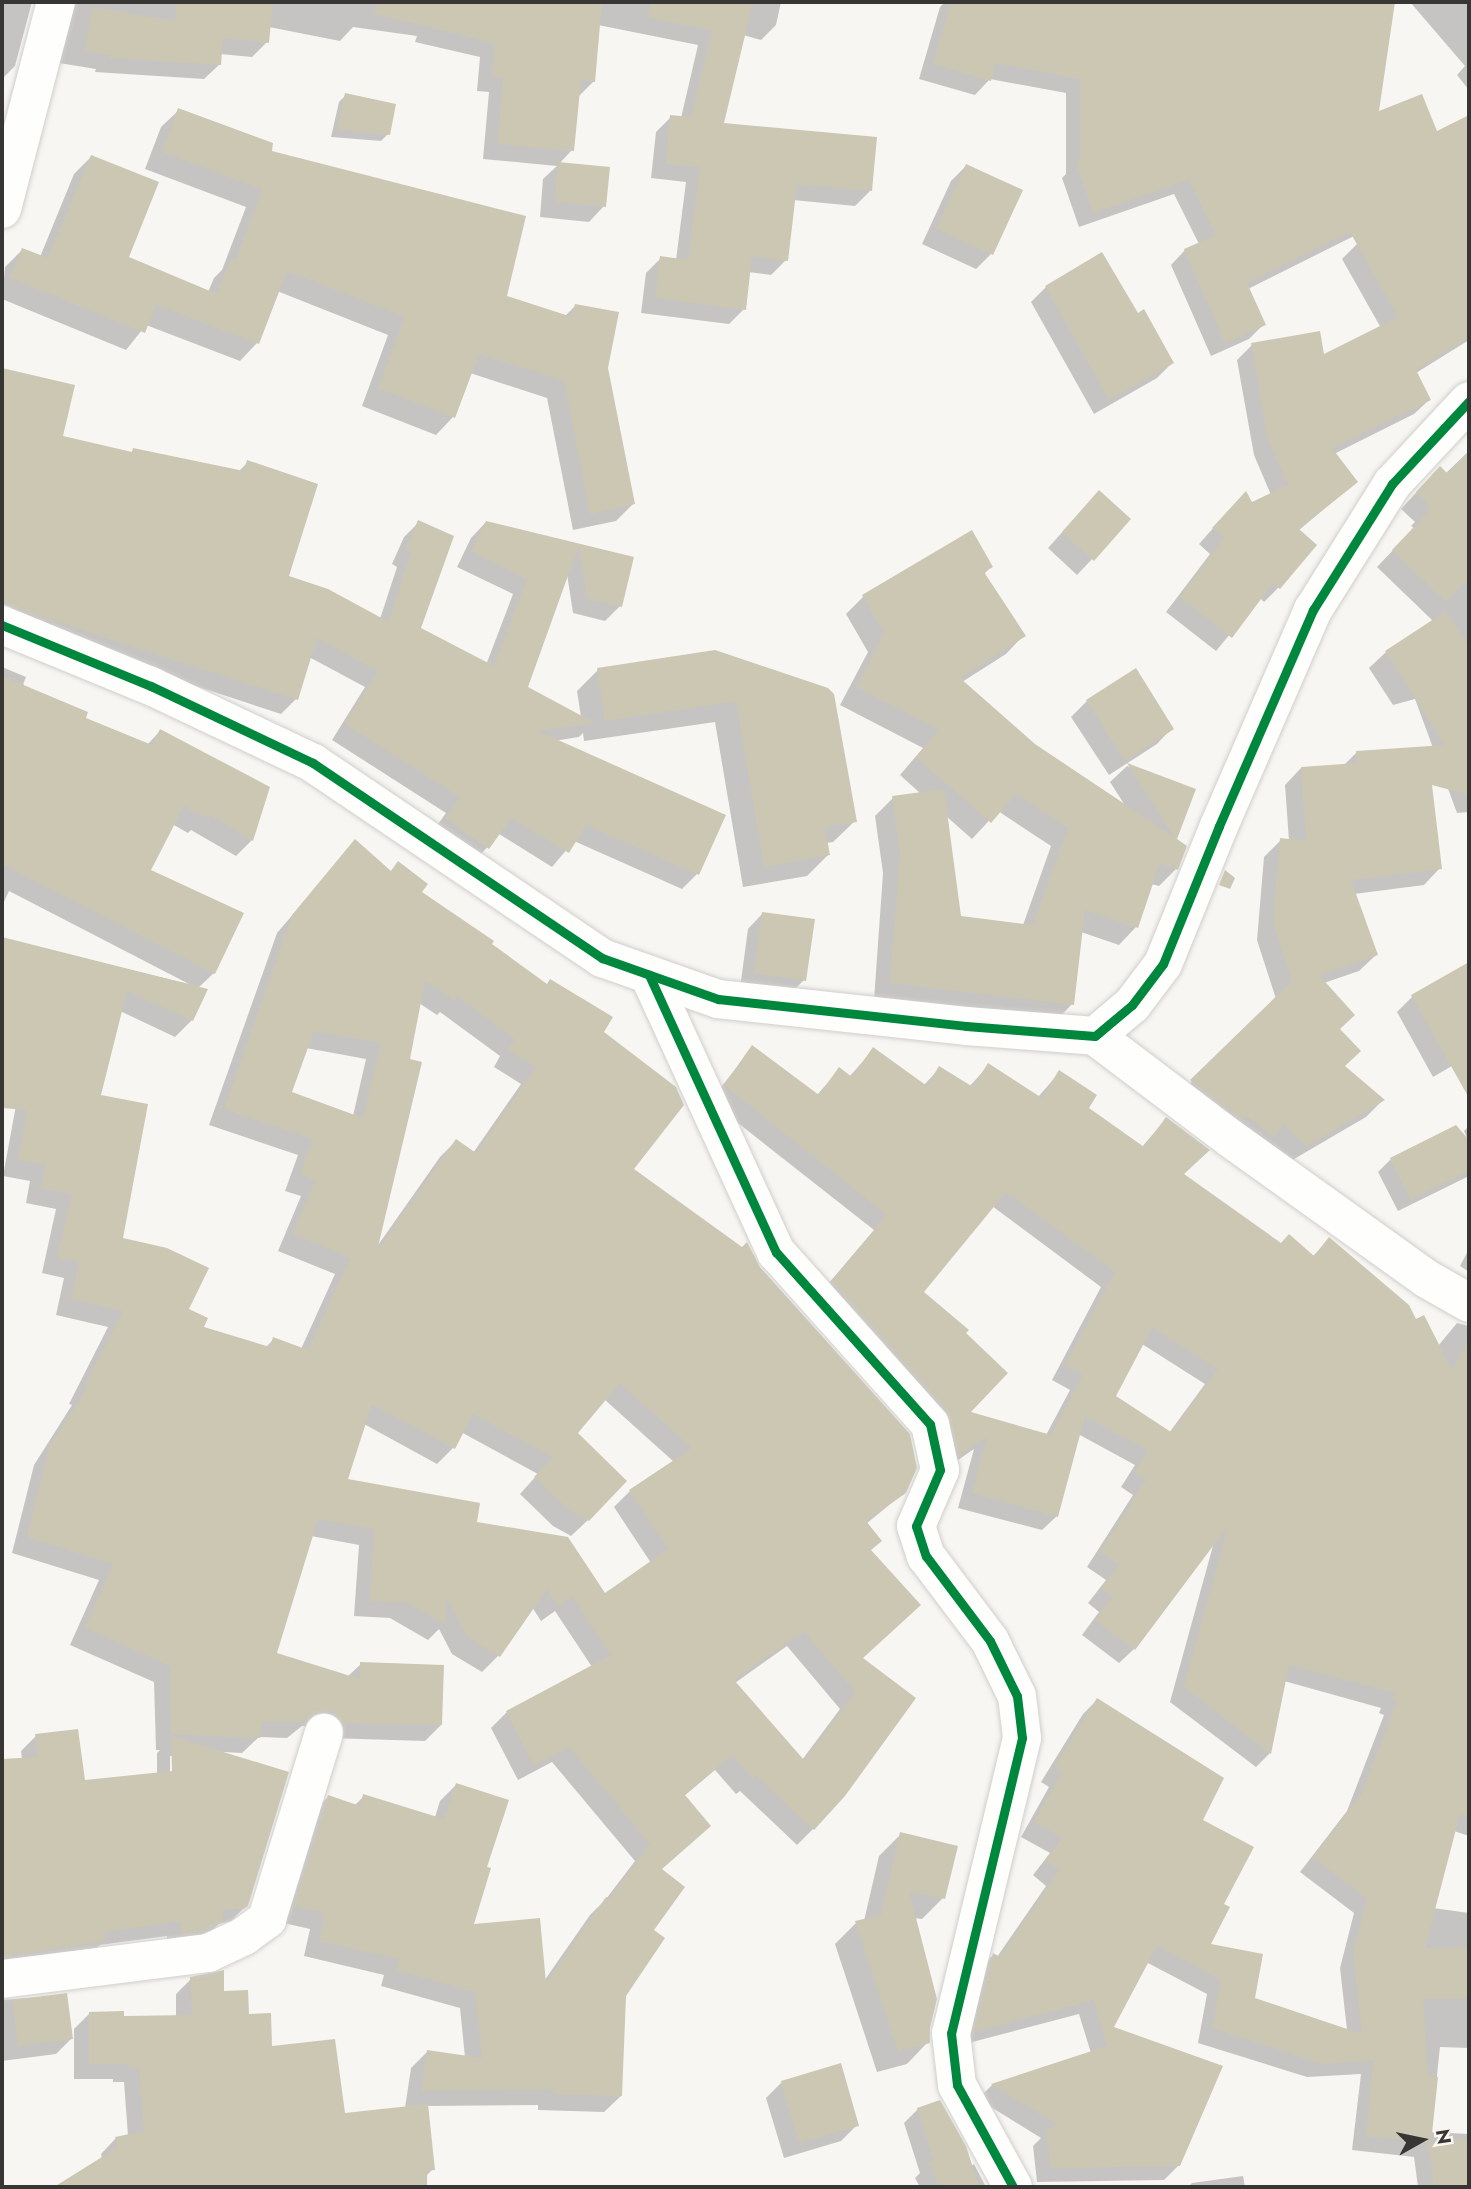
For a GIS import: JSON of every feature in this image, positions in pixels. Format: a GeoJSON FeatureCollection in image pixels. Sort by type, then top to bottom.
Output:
{"type":"FeatureCollection","features":[{"type":"Feature","properties":{"kind":"street"},"geometry":{"type":"LineString","coordinates":[[2,209],[56,2]]}},
{"type":"Feature","properties":{"kind":"street"},"geometry":{"type":"LineString","coordinates":[[1095,1036],[1132,1005],[1163,964],[1313,610],[1392,484],[1469,401]]}},
{"type":"Feature","properties":{"kind":"street"},"geometry":{"type":"LineString","coordinates":[[2,625],[151,685],[313,763],[602,958],[718,999],[966,1026],[1095,1036],[1230,1138],[1416,1271],[1469,1303]]}},
{"type":"Feature","properties":{"kind":"street"},"geometry":{"type":"LineString","coordinates":[[649,975],[776,1252],[930,1424],[940,1470],[916,1526],[926,1556],[990,1641],[1017,1696],[1023,1738],[951,2034],[957,2085],[1013,2187]]}},
{"type":"Feature","properties":{"kind":"street"},"geometry":{"type":"LineString","coordinates":[[2,1979],[208,1953],[244,1936],[267,1919],[324,1732]]}},
{"type":"Feature","properties":{"kind":"building"},"geometry":{"type":"Polygon","coordinates":[[[177,2],[273,2],[269,43],[223,38],[221,65],[109,58],[110,55],[85,51],[92,7],[175,21],[177,2]]]}},
{"type":"Feature","properties":{"kind":"building"},"geometry":{"type":"Polygon","coordinates":[[[376,2],[602,2],[595,82],[581,80],[574,151],[498,144],[503,78],[492,77],[494,43],[375,14],[376,2]]]}},
{"type":"Feature","properties":{"kind":"building"},"geometry":{"type":"Polygon","coordinates":[[[650,2],[753,2],[724,123],[877,137],[872,191],[797,184],[788,261],[752,256],[746,310],[655,298],[660,256],[688,260],[700,167],[666,164],[670,115],[691,117],[712,30],[648,18],[650,2]]]}},
{"type":"Feature","properties":{"kind":"building"},"geometry":{"type":"Polygon","coordinates":[[[951,2],[1395,2],[1379,111],[1422,94],[1437,131],[1469,115],[1469,337],[1416,370],[1431,400],[1332,448],[1358,482],[1299,529],[1317,545],[1280,589],[1273,583],[1232,638],[1180,597],[1224,538],[1212,528],[1246,491],[1252,502],[1288,485],[1268,440],[1251,343],[1320,331],[1324,354],[1398,317],[1350,232],[1247,283],[1266,325],[1225,343],[1184,249],[1216,235],[1189,180],[1093,213],[1076,162],[1080,160],[1080,79],[996,63],[991,81],[933,64],[951,2]]]}},
{"type":"Feature","properties":{"kind":"building"},"geometry":{"type":"Polygon","coordinates":[[[345,93],[396,104],[390,135],[337,130],[345,93]]]}},
{"type":"Feature","properties":{"kind":"building"},"geometry":{"type":"Polygon","coordinates":[[[178,108],[273,143],[272,151],[526,216],[507,296],[572,317],[575,304],[619,312],[608,368],[635,504],[590,514],[564,381],[479,354],[455,418],[378,388],[405,317],[287,271],[259,344],[156,305],[145,333],[10,278],[22,248],[48,258],[91,155],[159,182],[129,257],[217,294],[231,258],[236,260],[262,189],[162,152],[178,108]]]}},
{"type":"Feature","properties":{"kind":"building"},"geometry":{"type":"Polygon","coordinates":[[[558,162],[610,167],[606,207],[555,202],[558,162]]]}},
{"type":"Feature","properties":{"kind":"building"},"geometry":{"type":"Polygon","coordinates":[[[966,164],[1023,190],[993,255],[936,229],[966,164]]]}},
{"type":"Feature","properties":{"kind":"building"},"geometry":{"type":"Polygon","coordinates":[[[1102,252],[1138,313],[1144,309],[1174,363],[1109,400],[1045,286],[1102,252]]]}},
{"type":"Feature","properties":{"kind":"building"},"geometry":{"type":"Polygon","coordinates":[[[2,368],[75,385],[63,436],[132,452],[133,448],[244,471],[247,460],[318,484],[289,576],[328,589],[389,622],[411,552],[406,549],[418,520],[454,536],[421,628],[494,666],[527,579],[471,551],[486,521],[634,557],[622,607],[587,599],[579,545],[528,687],[595,723],[538,731],[726,815],[699,875],[586,825],[569,853],[511,818],[489,849],[445,818],[460,797],[345,724],[378,671],[317,638],[298,700],[2,604],[2,368]]]}},
{"type":"Feature","properties":{"kind":"building"},"geometry":{"type":"Polygon","coordinates":[[[1469,451],[1469,578],[1446,602],[1392,550],[1429,511],[1426,509],[1429,505],[1416,492],[1440,466],[1447,473],[1469,451]]]}},
{"type":"Feature","properties":{"kind":"building"},"geometry":{"type":"Polygon","coordinates":[[[1099,490],[1131,519],[1094,561],[1062,532],[1099,490]]]}},
{"type":"Feature","properties":{"kind":"building"},"geometry":{"type":"Polygon","coordinates":[[[972,530],[993,567],[984,572],[1026,636],[960,678],[1035,744],[1174,837],[1127,763],[1196,789],[1177,839],[1187,846],[1178,870],[1160,863],[1138,928],[1085,910],[1074,1005],[890,983],[900,854],[892,796],[944,789],[961,916],[1033,925],[1068,828],[1016,794],[991,823],[916,757],[939,730],[857,687],[884,633],[862,595],[972,530]]]}},
{"type":"Feature","properties":{"kind":"building"},"geometry":{"type":"Polygon","coordinates":[[[1446,611],[1469,647],[1469,795],[1432,785],[1442,869],[1351,880],[1378,955],[1319,975],[1355,1015],[1340,1029],[1361,1051],[1345,1066],[1385,1100],[1307,1146],[1283,1125],[1274,1137],[1247,1116],[1242,1120],[1190,1080],[1292,981],[1273,923],[1280,838],[1306,841],[1301,767],[1357,763],[1356,751],[1445,745],[1385,651],[1446,611]]]}},
{"type":"Feature","properties":{"kind":"building"},"geometry":{"type":"Polygon","coordinates":[[[715,650],[828,688],[834,694],[857,822],[825,827],[830,855],[764,867],[736,701],[605,721],[597,668],[715,650]]]}},
{"type":"Feature","properties":{"kind":"building"},"geometry":{"type":"Polygon","coordinates":[[[1136,668],[1174,729],[1125,761],[1086,700],[1136,668]]]}},
{"type":"Feature","properties":{"kind":"building"},"geometry":{"type":"Polygon","coordinates":[[[2,676],[88,712],[86,718],[152,745],[160,729],[270,787],[253,841],[208,814],[206,818],[184,806],[151,870],[244,913],[215,974],[2,864],[2,676]]]}},
{"type":"Feature","properties":{"kind":"building"},"geometry":{"type":"Polygon","coordinates":[[[355,839],[391,871],[398,861],[428,884],[422,892],[494,941],[492,944],[547,984],[550,979],[613,1017],[604,1032],[676,1087],[684,1105],[634,1169],[742,1247],[747,1242],[760,1267],[910,1434],[917,1468],[906,1493],[866,1521],[882,1541],[871,1550],[921,1605],[863,1658],[916,1698],[845,1796],[814,1830],[757,1776],[753,1779],[732,1755],[685,1795],[711,1826],[662,1869],[685,1887],[654,1930],[665,1938],[626,1996],[622,2096],[553,2094],[554,2089],[421,2091],[427,2050],[482,2058],[475,1992],[396,1970],[399,1959],[319,1941],[325,1913],[294,1906],[328,1795],[360,1806],[363,1794],[444,1819],[456,1783],[509,1800],[487,1867],[491,1868],[474,1924],[540,1918],[546,1983],[606,1897],[609,1899],[650,1844],[569,1747],[534,1766],[506,1711],[611,1655],[572,1597],[558,1606],[547,1589],[500,1657],[468,1638],[446,1597],[446,1625],[407,1603],[370,1601],[374,1529],[318,1519],[277,1653],[360,1679],[360,1662],[444,1665],[442,1725],[343,1723],[331,1711],[320,1711],[305,1722],[263,1721],[260,1738],[171,1734],[170,1666],[85,1628],[113,1564],[27,1537],[49,1447],[87,1389],[84,1387],[123,1311],[71,1299],[79,1262],[57,1258],[72,1194],[41,1188],[46,1165],[18,1160],[27,1110],[2,1108],[2,937],[208,989],[193,1021],[127,991],[101,1095],[148,1104],[123,1238],[167,1248],[209,1268],[189,1309],[208,1318],[204,1327],[270,1347],[273,1337],[308,1350],[350,1258],[293,1234],[315,1180],[300,1174],[313,1139],[224,1109],[292,915],[355,839]],[[425,981],[410,1059],[422,1062],[377,1251],[456,1139],[476,1153],[536,1067],[508,1050],[515,1039],[457,996],[454,1000],[425,981]],[[314,1031],[292,1092],[363,1118],[381,1043],[314,1031]],[[620,1383],[578,1433],[627,1481],[589,1521],[569,1510],[534,1477],[553,1457],[473,1414],[455,1449],[372,1404],[348,1479],[480,1503],[477,1522],[568,1537],[605,1593],[668,1549],[629,1490],[692,1448],[620,1383]],[[804,1631],[734,1680],[804,1760],[855,1692],[804,1631]]]}},
{"type":"Feature","properties":{"kind":"building"},"geometry":{"type":"Polygon","coordinates":[[[1225,870],[1235,878],[1230,889],[1219,885],[1225,870]]]}},
{"type":"Feature","properties":{"kind":"building"},"geometry":{"type":"Polygon","coordinates":[[[762,912],[815,919],[806,981],[754,973],[762,912]]]}},
{"type":"Feature","properties":{"kind":"building"},"geometry":{"type":"Polygon","coordinates":[[[1469,962],[1469,1098],[1411,995],[1469,962]]]}},
{"type":"Feature","properties":{"kind":"building"},"geometry":{"type":"Polygon","coordinates":[[[752,1045],[819,1095],[839,1067],[852,1077],[873,1047],[927,1086],[939,1066],[973,1087],[988,1063],[1042,1098],[1059,1070],[1097,1095],[1089,1108],[1144,1147],[1166,1117],[1210,1150],[1184,1174],[1281,1243],[1289,1234],[1314,1256],[1329,1237],[1409,1305],[1416,1319],[1424,1315],[1452,1370],[1469,1339],[1469,1817],[1460,1814],[1425,1948],[1469,1947],[1469,1998],[1423,1999],[1428,2076],[1438,2077],[1431,2143],[1366,2136],[1374,2060],[1322,2064],[1212,2028],[1221,1980],[1157,1946],[1114,2027],[1223,2066],[1180,2166],[1051,2168],[1046,2130],[1058,2125],[991,2084],[1107,2046],[1094,2000],[974,2032],[993,1953],[1000,1957],[1059,1870],[1046,1860],[1063,1838],[1034,1822],[1062,1772],[1054,1767],[1097,1698],[1224,1778],[1203,1820],[1254,1847],[1224,1904],[1230,1907],[1211,1944],[1263,1954],[1255,1998],[1362,2034],[1353,1952],[1367,1899],[1313,1857],[1361,1795],[1397,1701],[1392,1699],[1395,1693],[1289,1665],[1271,1754],[1184,1687],[1228,1526],[1135,1650],[1095,1620],[1113,1597],[1101,1588],[1119,1564],[1100,1552],[1146,1480],[1134,1472],[1148,1450],[1085,1416],[1058,1517],[972,1493],[987,1437],[959,1456],[946,1409],[831,1281],[887,1215],[724,1085],[752,1045]],[[1006,1192],[924,1292],[969,1330],[966,1333],[1008,1373],[971,1412],[1051,1435],[1083,1375],[1065,1365],[1115,1272],[1006,1192]],[[1152,1328],[1116,1396],[1171,1432],[1218,1369],[1152,1328]]]}},
{"type":"Feature","properties":{"kind":"building"},"geometry":{"type":"Polygon","coordinates":[[[1456,1125],[1469,1140],[1469,1171],[1411,1200],[1390,1158],[1456,1125]]]}},
{"type":"Feature","properties":{"kind":"building"},"geometry":{"type":"Polygon","coordinates":[[[78,1729],[85,1780],[172,1771],[171,1736],[289,1772],[248,1906],[244,1909],[223,1909],[223,1922],[202,1932],[181,1934],[181,1921],[105,1932],[106,1941],[2,1957],[2,1759],[38,1757],[35,1734],[78,1729]]]}},
{"type":"Feature","properties":{"kind":"building"},"geometry":{"type":"Polygon","coordinates":[[[900,1832],[958,1846],[945,1899],[909,1891],[937,1999],[930,2028],[930,2043],[898,2051],[855,1921],[881,1915],[900,1832]]]}},
{"type":"Feature","properties":{"kind":"building"},"geometry":{"type":"Polygon","coordinates":[[[224,1970],[224,1991],[248,1990],[249,2014],[271,2013],[272,2046],[335,2039],[345,2113],[428,2104],[435,2170],[427,2171],[427,2187],[54,2187],[118,2147],[115,2137],[144,2131],[139,2068],[127,2068],[127,2064],[89,2064],[89,2012],[124,2011],[124,2016],[192,2015],[190,1977],[224,1970]]]}},
{"type":"Feature","properties":{"kind":"building"},"geometry":{"type":"Polygon","coordinates":[[[67,1993],[73,2039],[18,2046],[12,2000],[67,1993]]]}},
{"type":"Feature","properties":{"kind":"building"},"geometry":{"type":"Polygon","coordinates":[[[841,2063],[859,2126],[799,2143],[781,2081],[841,2063]]]}},
{"type":"Feature","properties":{"kind":"building"},"geometry":{"type":"Polygon","coordinates":[[[940,2100],[966,2146],[979,2187],[939,2187],[928,2162],[934,2160],[917,2108],[940,2100]]]}},
{"type":"Feature","properties":{"kind":"building"},"geometry":{"type":"Polygon","coordinates":[[[1466,2139],[1469,2187],[1434,2187],[1428,2144],[1466,2139]]]}},
{"type":"Feature","properties":{"kind":"cycle path"},"geometry":{"type":"LineString","coordinates":[[2,625],[151,686],[313,763],[602,958],[718,999],[966,1026],[1095,1036],[1132,1005],[1163,964],[1219,826],[1313,610],[1392,484],[1469,401]]}},
{"type":"Feature","properties":{"kind":"cycle path"},"geometry":{"type":"LineString","coordinates":[[649,975],[776,1252],[930,1424],[940,1470],[916,1526],[926,1556],[990,1641],[1017,1696],[1022,1738],[951,2033],[957,2085],[1013,2187]]}}]}
